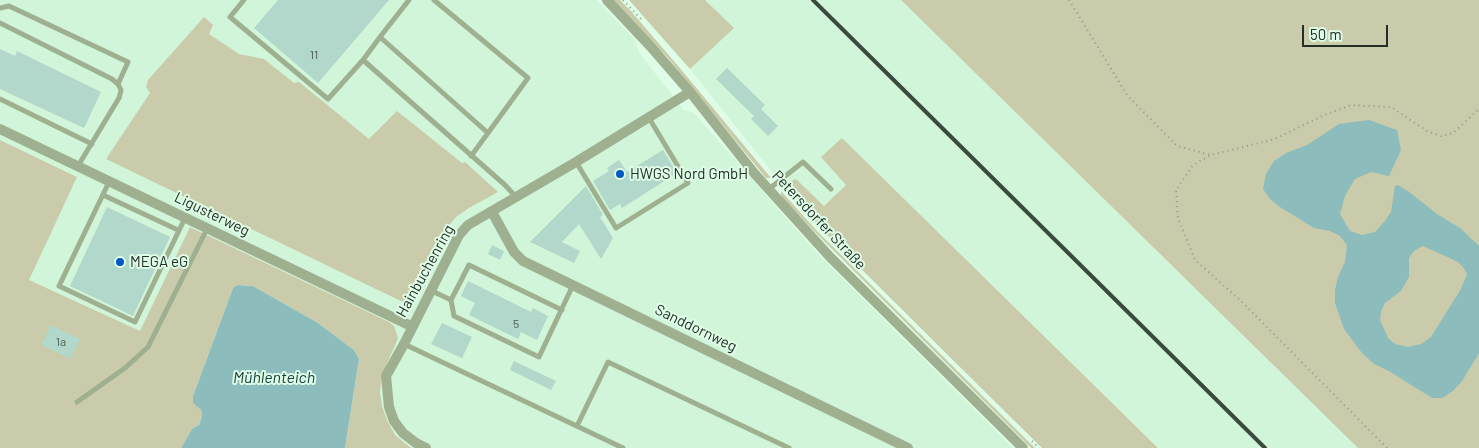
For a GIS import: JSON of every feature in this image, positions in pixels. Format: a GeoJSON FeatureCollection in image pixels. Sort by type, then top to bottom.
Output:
{"type":"FeatureCollection","features":[{"type":"Feature","properties":{"kind":"street","name":"Petersdorfer Straße"},"geometry":{"type":"LineString","coordinates":[[607,0],[651,46],[769,190],[830,257],[1023,448]]}},
{"type":"Feature","properties":{"kind":"street","name":"Hainbuchenring"},"geometry":{"type":"LineString","coordinates":[[426,448],[403,433],[394,422],[389,407],[386,376],[458,236],[468,225],[517,198],[690,92]]}},
{"type":"Feature","properties":{"kind":"street","name":"Ligusterweg"},"geometry":{"type":"LineString","coordinates":[[0,129],[411,326]]}},
{"type":"Feature","properties":{"kind":"street","name":"Sanddornweg"},"geometry":{"type":"LineString","coordinates":[[492,212],[514,252],[523,261],[908,448]]}},
{"type":"Feature","properties":{"kind":"lane"},"geometry":{"type":"LineString","coordinates":[[244,0],[230,17],[328,99],[363,60],[409,0]]}},
{"type":"Feature","properties":{"kind":"lane"},"geometry":{"type":"LineString","coordinates":[[434,0],[528,78],[471,156]]}},
{"type":"Feature","properties":{"kind":"lane"},"geometry":{"type":"LineString","coordinates":[[0,8],[9,6],[128,62],[118,84]]}},
{"type":"Feature","properties":{"kind":"lane"},"geometry":{"type":"LineString","coordinates":[[0,23],[112,79],[118,84],[121,90],[119,98],[78,167]]}},
{"type":"Feature","properties":{"kind":"lane"},"geometry":{"type":"LineString","coordinates":[[380,37],[488,133]]}},
{"type":"Feature","properties":{"kind":"lane"},"geometry":{"type":"LineString","coordinates":[[363,60],[505,185],[517,198]]}},
{"type":"Feature","properties":{"kind":"lane"},"geometry":{"type":"LineString","coordinates":[[0,99],[92,144]]}},
{"type":"Feature","properties":{"kind":"lane"},"geometry":{"type":"LineString","coordinates":[[576,162],[616,228],[688,183],[650,118]]}},
{"type":"Feature","properties":{"kind":"lane"},"geometry":{"type":"LineString","coordinates":[[769,190],[803,162],[831,189]]}},
{"type":"Feature","properties":{"kind":"lane"},"geometry":{"type":"LineString","coordinates":[[109,182],[60,286],[135,322],[185,218]]}},
{"type":"Feature","properties":{"kind":"lane"},"geometry":{"type":"LineString","coordinates":[[103,195],[178,230]]}},
{"type":"Feature","properties":{"kind":"lane"},"geometry":{"type":"LineString","coordinates":[[77,402],[125,368],[148,347],[207,229]]}},
{"type":"Feature","properties":{"kind":"lane"},"geometry":{"type":"LineString","coordinates":[[562,310],[469,265],[451,300],[454,316],[539,357],[562,310],[574,285]]}},
{"type":"Feature","properties":{"kind":"lane"},"geometry":{"type":"LineString","coordinates":[[430,290],[451,300]]}},
{"type":"Feature","properties":{"kind":"lane"},"geometry":{"type":"LineString","coordinates":[[404,344],[622,448]]}},
{"type":"Feature","properties":{"kind":"lane"},"geometry":{"type":"LineString","coordinates":[[577,426],[608,362],[789,448]]}},
{"type":"Feature","properties":{"kind":"path"},"geometry":{"type":"LineString","coordinates":[[623,0],[645,24]]}},
{"type":"Feature","properties":{"kind":"path"},"geometry":{"type":"LineString","coordinates":[[1069,0],[1127,95],[1177,146],[1211,155]]}},
{"type":"Feature","properties":{"kind":"path"},"geometry":{"type":"LineString","coordinates":[[1387,448],[1254,315],[1195,260],[1178,218],[1176,190],[1193,165],[1211,155],[1275,139],[1322,116],[1352,106],[1391,107],[1427,131],[1441,136],[1453,132],[1479,109]]}},
{"type":"Feature","properties":{"kind":"path"},"geometry":{"type":"LineString","coordinates":[[1032,441],[1040,448]]}},
{"type":"Feature","properties":{"kind":"shaded area"},"geometry":{"type":"Polygon","coordinates":[[[0,0],[596,0],[634,39],[640,54],[684,110],[693,112],[815,251],[1013,448],[411,448],[395,435],[382,406],[380,392],[389,322],[190,227],[140,332],[28,280],[77,177],[0,140],[0,0]]]}},
{"type":"Feature","properties":{"kind":"shaded area"},"geometry":{"type":"Polygon","coordinates":[[[613,0],[620,0],[631,11],[771,178],[766,178],[668,58],[613,0]]]}},
{"type":"Feature","properties":{"kind":"shaded area"},"geometry":{"type":"Polygon","coordinates":[[[629,0],[705,0],[734,28],[690,69],[629,0]]]}},
{"type":"Feature","properties":{"kind":"shaded area"},"geometry":{"type":"Polygon","coordinates":[[[705,0],[901,0],[1358,448],[1158,448],[842,138],[847,185],[824,206],[796,179],[786,183],[784,187],[690,69],[733,28],[705,0]]]}},
{"type":"Feature","properties":{"kind":"shaded area"},"geometry":{"type":"Polygon","coordinates":[[[901,0],[1479,0],[1479,448],[1358,448],[901,0]]]}},
{"type":"Feature","properties":{"kind":"shaded area"},"geometry":{"type":"Polygon","coordinates":[[[204,17],[213,25],[209,34],[239,54],[264,59],[294,83],[299,82],[369,139],[397,111],[462,163],[465,162],[498,192],[456,217],[442,234],[409,300],[405,303],[106,159],[150,93],[146,87],[148,80],[204,17]]]}},
{"type":"Feature","properties":{"kind":"shaded area"},"geometry":{"type":"Polygon","coordinates":[[[842,138],[1158,448],[1042,448],[822,230],[784,187],[786,183],[796,179],[824,206],[846,185],[821,157],[842,138]]]}},
{"type":"Feature","properties":{"kind":"shaded area"},"geometry":{"type":"Polygon","coordinates":[[[0,140],[77,177],[29,280],[140,331],[190,227],[394,326],[398,338],[382,375],[380,392],[382,406],[395,435],[411,448],[345,448],[359,359],[354,350],[318,323],[253,286],[237,285],[233,288],[193,396],[193,403],[201,410],[202,417],[199,425],[192,429],[181,448],[0,448],[0,140]]]}},
{"type":"Feature","properties":{"kind":"shaded area"},"geometry":{"type":"Polygon","coordinates":[[[781,191],[818,232],[1035,448],[1031,448],[817,234],[781,197],[781,191]]]}},
{"type":"Feature","properties":{"kind":"water"},"geometry":{"type":"Polygon","coordinates":[[[1369,120],[1397,130],[1401,150],[1389,176],[1371,172],[1355,179],[1345,196],[1340,214],[1350,231],[1362,235],[1375,232],[1391,212],[1395,186],[1398,185],[1437,214],[1460,228],[1479,246],[1479,353],[1462,381],[1453,391],[1442,398],[1432,398],[1389,371],[1374,364],[1362,353],[1344,329],[1335,303],[1335,290],[1338,277],[1345,262],[1347,245],[1340,236],[1330,231],[1314,228],[1280,207],[1270,199],[1263,189],[1266,174],[1274,161],[1286,153],[1307,145],[1339,124],[1369,120]],[[1423,246],[1414,251],[1409,258],[1409,277],[1401,291],[1385,303],[1381,311],[1380,320],[1388,338],[1395,344],[1408,347],[1421,344],[1431,337],[1461,289],[1467,274],[1458,262],[1423,246]]]}},
{"type":"Feature","properties":{"kind":"water","name":"Mühlenteich"},"geometry":{"type":"Polygon","coordinates":[[[237,285],[253,286],[318,323],[354,350],[359,359],[345,448],[181,448],[192,429],[199,425],[202,417],[201,410],[193,403],[193,396],[233,288],[237,285]]]}},
{"type":"Feature","properties":{"kind":"building"},"geometry":{"type":"Polygon","coordinates":[[[278,0],[389,0],[318,83],[254,28],[278,0]]]}},
{"type":"Feature","properties":{"kind":"building"},"geometry":{"type":"Polygon","coordinates":[[[0,49],[15,56],[17,51],[101,92],[84,128],[0,89],[0,49]]]}},
{"type":"Feature","properties":{"kind":"building"},"geometry":{"type":"Polygon","coordinates":[[[727,68],[765,105],[761,109],[778,126],[768,136],[751,119],[754,116],[716,79],[727,68]]]}},
{"type":"Feature","properties":{"kind":"building"},"geometry":{"type":"Polygon","coordinates":[[[663,150],[677,173],[622,208],[620,204],[610,210],[593,181],[609,171],[607,168],[619,160],[627,172],[663,150]]]}},
{"type":"Feature","properties":{"kind":"building"},"geometry":{"type":"Polygon","coordinates":[[[586,186],[603,215],[600,217],[613,238],[601,259],[579,224],[562,242],[580,251],[574,263],[530,242],[586,186]]]}},
{"type":"Feature","properties":{"kind":"building","name":"MEGA eG"},"geometry":{"type":"Polygon","coordinates":[[[107,207],[170,237],[133,316],[70,286],[107,207]]]}},
{"type":"Feature","properties":{"kind":"building"},"geometry":{"type":"Polygon","coordinates":[[[492,245],[504,251],[500,260],[488,254],[492,245]]]}},
{"type":"Feature","properties":{"kind":"building"},"geometry":{"type":"Polygon","coordinates":[[[468,281],[531,312],[533,308],[548,316],[537,340],[521,332],[518,339],[469,315],[475,303],[461,296],[468,281]]]}},
{"type":"Feature","properties":{"kind":"building"},"geometry":{"type":"Polygon","coordinates":[[[442,323],[472,337],[462,358],[431,344],[442,323]]]}},
{"type":"Feature","properties":{"kind":"building"},"geometry":{"type":"Polygon","coordinates":[[[51,325],[80,339],[71,359],[41,345],[51,325]]]}},
{"type":"Feature","properties":{"kind":"building"},"geometry":{"type":"Polygon","coordinates":[[[514,361],[556,381],[551,390],[510,370],[514,361]]]}},
{"type":"Feature","properties":{"kind":"railway"},"geometry":{"type":"LineString","coordinates":[[813,0],[1265,448]]}},
{"type":"Feature","properties":{"kind":"place","name":"HWGS Nord GmbH"},"geometry":{"type":"Point","coordinates":[620,174]}},
{"type":"Feature","properties":{"kind":"place","name":"MEGA eG"},"geometry":{"type":"Point","coordinates":[120,262]}}]}
